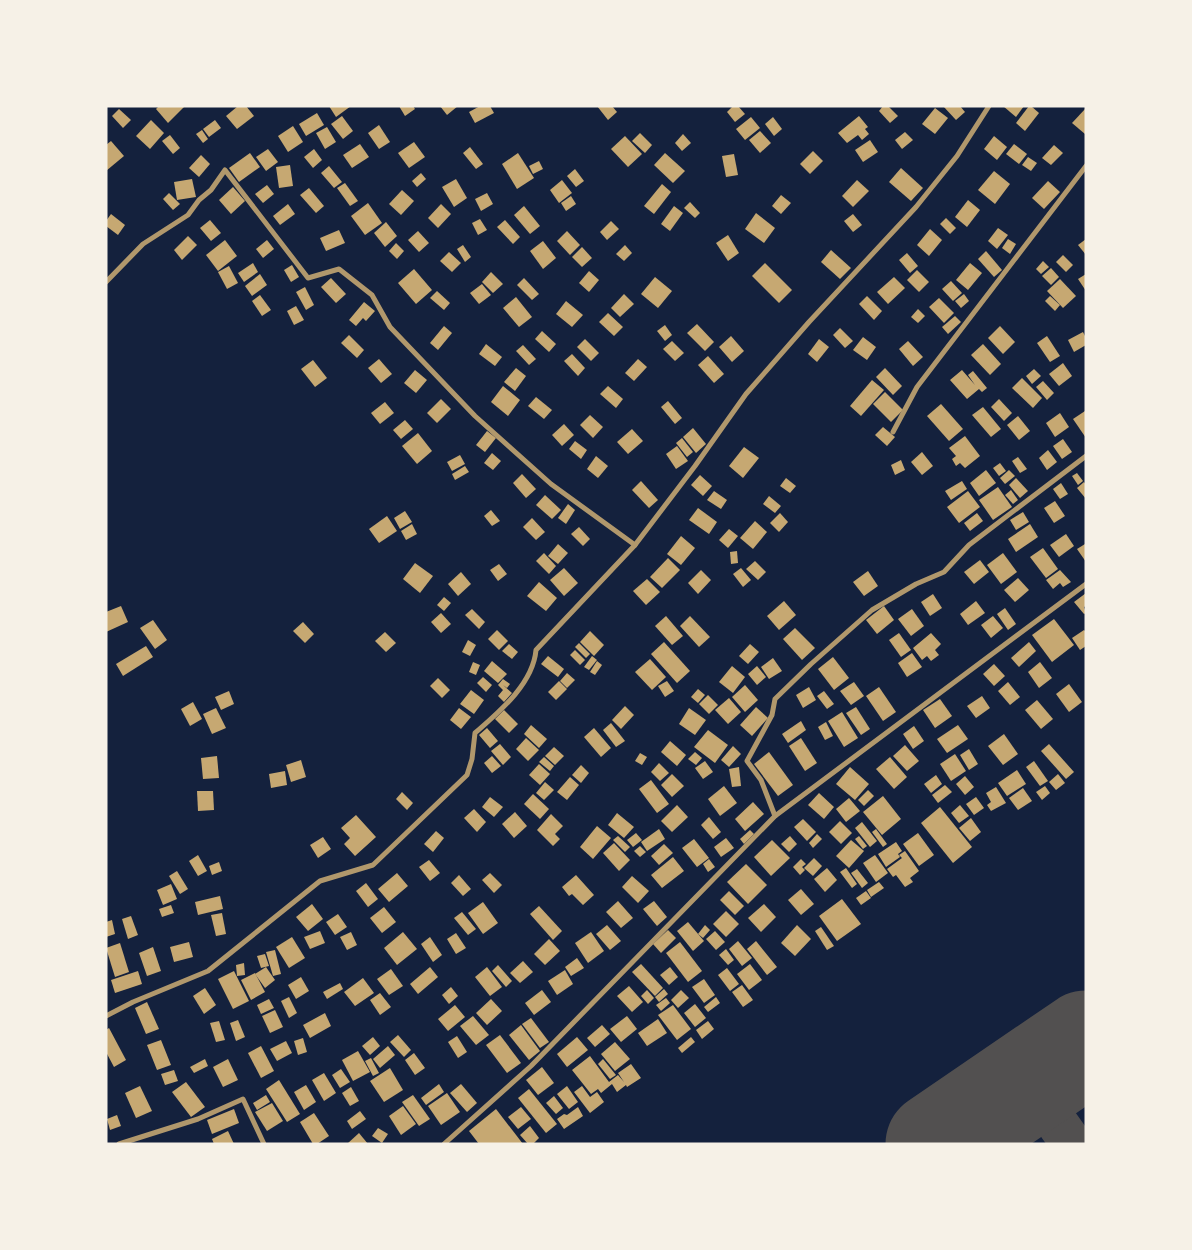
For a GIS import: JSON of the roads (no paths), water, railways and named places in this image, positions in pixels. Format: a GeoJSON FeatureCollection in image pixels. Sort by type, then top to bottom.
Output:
{"type":"FeatureCollection","features":[{"type":"Feature","properties":{"kind":"street"},"geometry":{"type":"LineString","coordinates":[[106,1016],[132,1002],[208,971],[320,881],[373,865],[467,775],[472,759],[475,733],[509,703],[535,663],[536,650],[635,545],[695,466],[746,394],[809,322],[916,207],[957,156],[989,106]]}},
{"type":"Feature","properties":{"kind":"street"},"geometry":{"type":"LineString","coordinates":[[892,432],[917,387],[1086,166]]}},
{"type":"Feature","properties":{"kind":"street"},"geometry":{"type":"LineString","coordinates":[[106,282],[143,244],[188,215],[199,200],[211,190],[225,170],[308,278],[339,269],[372,295],[390,327],[475,416],[551,484],[635,545]]}},
{"type":"Feature","properties":{"kind":"street"},"geometry":{"type":"LineString","coordinates":[[774,816],[760,780],[747,762],[772,715],[774,699],[872,610],[916,584],[944,572],[969,545],[1086,456]]}},
{"type":"Feature","properties":{"kind":"street"},"geometry":{"type":"LineString","coordinates":[[444,1144],[532,1066],[774,816],[1086,584]]}},
{"type":"Feature","properties":{"kind":"street"},"geometry":{"type":"LineString","coordinates":[[119,1144],[198,1119],[243,1099],[264,1144]]}}]}
